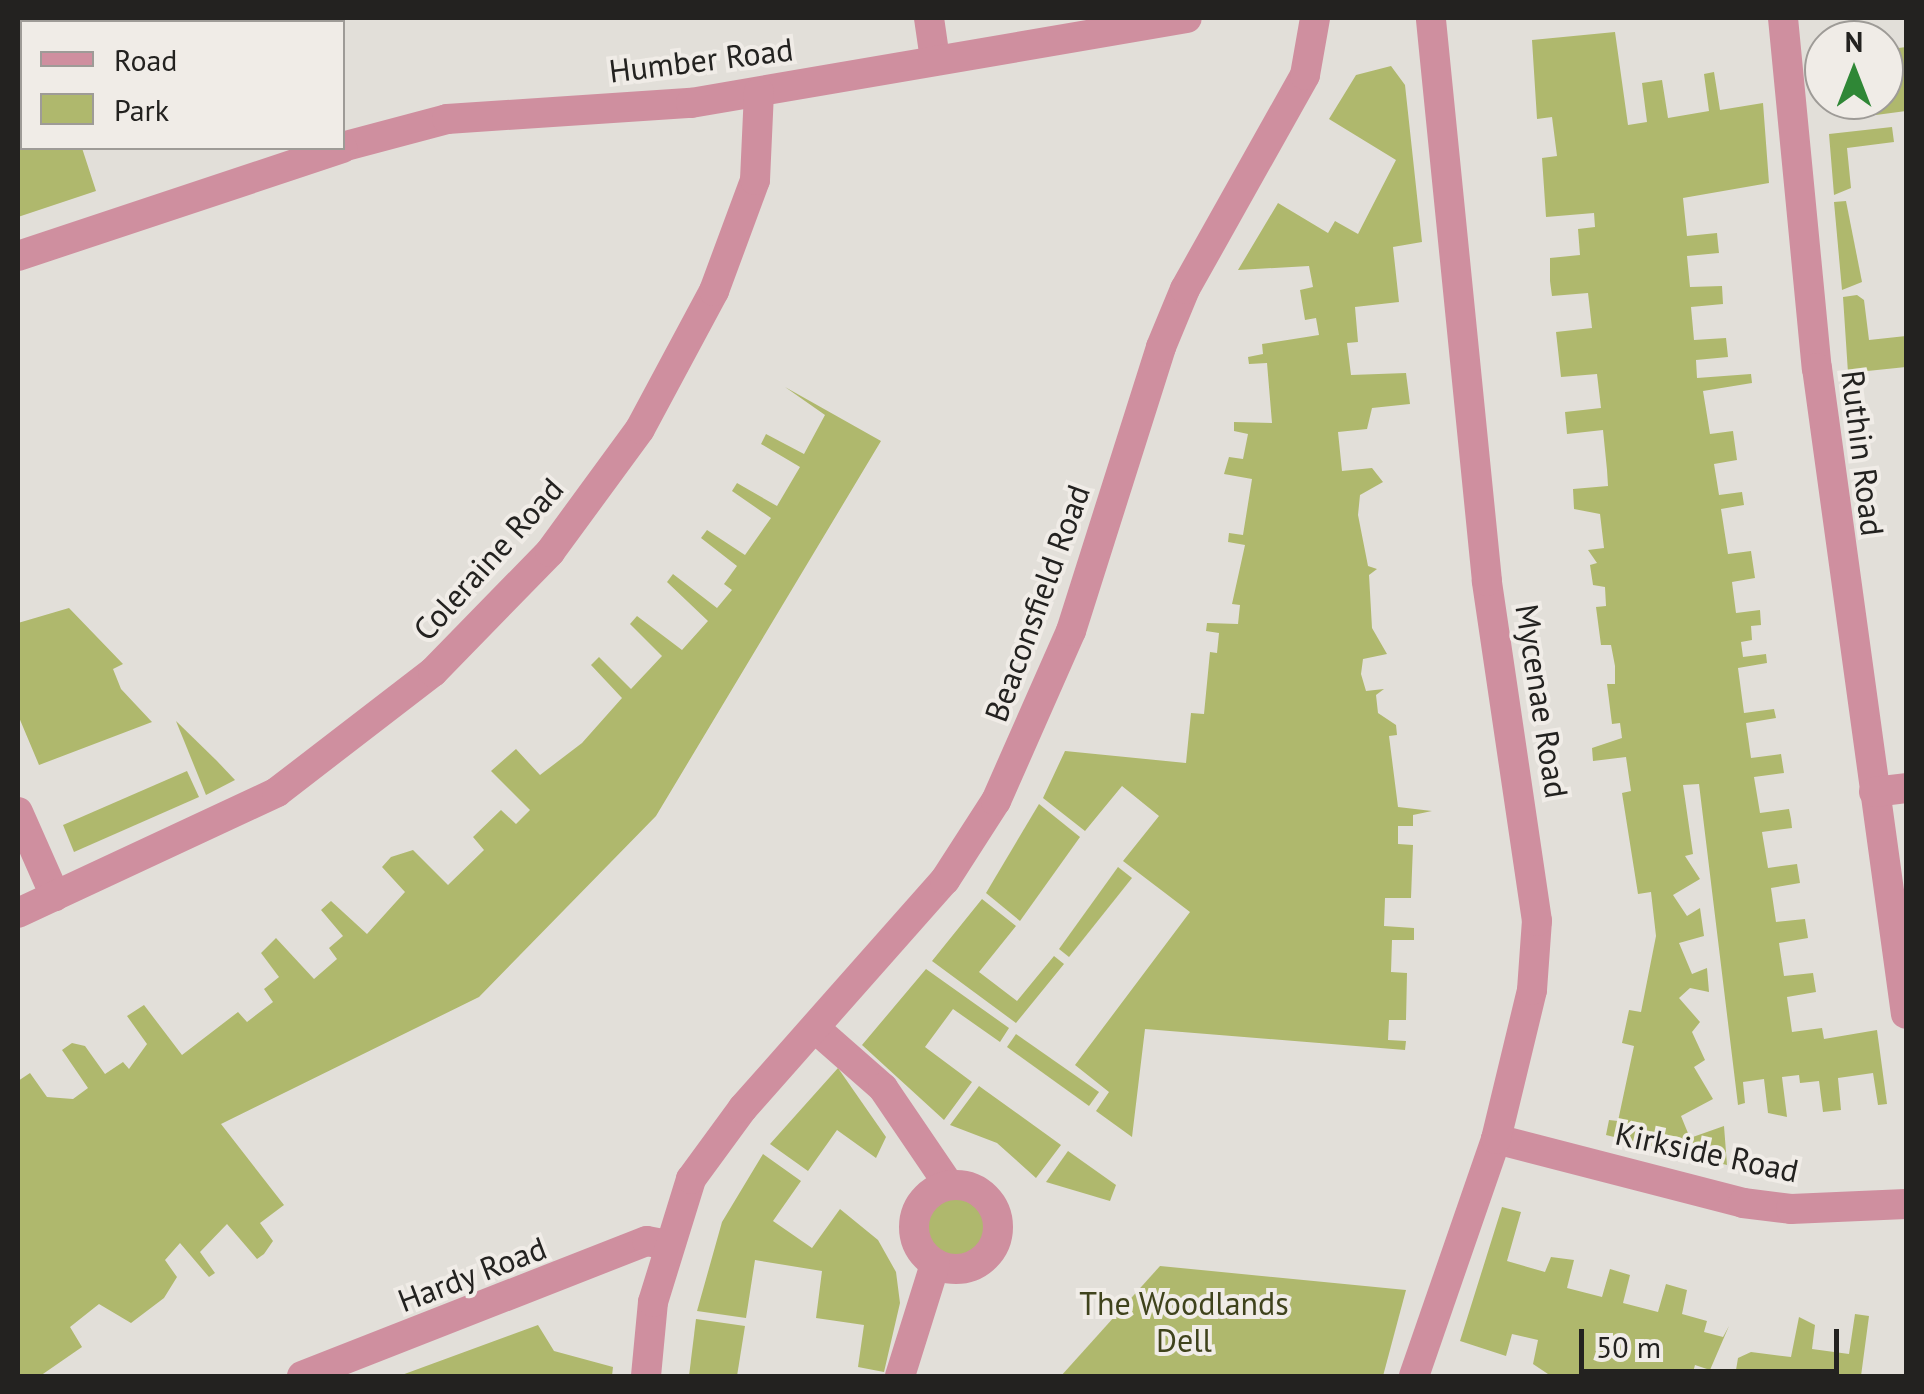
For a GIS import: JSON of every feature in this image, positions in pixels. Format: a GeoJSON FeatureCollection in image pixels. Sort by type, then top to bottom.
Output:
{"type":"FeatureCollection","features":[{"type":"Feature","properties":{"kind":"street"},"geometry":{"type":"LineString","coordinates":[[929,18],[935,58]]}},
{"type":"Feature","properties":{"kind":"street","name":"Humber Road"},"geometry":{"type":"LineString","coordinates":[[345,146],[447,118],[759,92],[935,58],[1187,18]]}},
{"type":"Feature","properties":{"kind":"street","name":"Beaconsfield Road"},"geometry":{"type":"LineString","coordinates":[[646,1376],[667,1245],[692,1179],[743,1108],[945,880],[996,801],[1071,631],[1179,303],[1305,75],[1315,18]]}},
{"type":"Feature","properties":{"kind":"street","name":"Mycenae Road"},"geometry":{"type":"LineString","coordinates":[[1414,1376],[1496,1138],[1532,990],[1537,921],[1487,581],[1436,18]]}},
{"type":"Feature","properties":{"kind":"street","name":"Ruthin Road"},"geometry":{"type":"LineString","coordinates":[[1783,18],[1816,368],[1906,1014]]}},
{"type":"Feature","properties":{"kind":"street","name":"Coleraine Road"},"geometry":{"type":"LineString","coordinates":[[18,912],[276,792],[433,672],[550,552],[640,428],[714,291],[755,180],[759,92]]}},
{"type":"Feature","properties":{"kind":"street","name":"Humber Road"},"geometry":{"type":"LineString","coordinates":[[18,256],[333,150]]}},
{"type":"Feature","properties":{"kind":"street"},"geometry":{"type":"LineString","coordinates":[[1874,792],[1906,788]]}},
{"type":"Feature","properties":{"kind":"street"},"geometry":{"type":"LineString","coordinates":[[18,812],[54,896]]}},
{"type":"Feature","properties":{"kind":"street"},"geometry":{"type":"LineString","coordinates":[[816,1030],[883,1088],[949,1185],[989,1200],[996,1242],[964,1269],[935,1264],[917,1245],[914,1219],[926,1196],[949,1185]]}},
{"type":"Feature","properties":{"kind":"street","name":"Kirkside Road"},"geometry":{"type":"LineString","coordinates":[[1496,1138],[1743,1202],[1791,1210],[1906,1204]]}},
{"type":"Feature","properties":{"kind":"street","name":"Hardy Road"},"geometry":{"type":"LineString","coordinates":[[302,1376],[647,1241],[667,1245]]}},
{"type":"Feature","properties":{"kind":"street"},"geometry":{"type":"LineString","coordinates":[[900,1376],[935,1264]]}},
{"type":"Feature","properties":{"kind":"green space"},"geometry":{"type":"Polygon","coordinates":[[[18,18],[29,20],[20,20],[20,150],[83,150],[96,191],[18,217],[18,18]]]}},
{"type":"Feature","properties":{"kind":"green space"},"geometry":{"type":"Polygon","coordinates":[[[1615,32],[1628,125],[1647,122],[1642,83],[1662,80],[1668,118],[1709,111],[1704,74],[1714,72],[1720,110],[1763,103],[1769,183],[1683,198],[1687,236],[1717,233],[1719,253],[1687,256],[1690,287],[1722,286],[1723,304],[1691,307],[1694,340],[1726,338],[1728,357],[1696,360],[1697,378],[1751,374],[1752,383],[1703,391],[1710,434],[1733,431],[1737,460],[1714,464],[1719,495],[1742,492],[1744,505],[1721,509],[1728,554],[1751,551],[1755,578],[1732,582],[1736,613],[1760,610],[1761,625],[1751,626],[1752,640],[1741,642],[1743,657],[1766,654],[1767,663],[1738,668],[1744,713],[1774,709],[1776,718],[1746,723],[1751,758],[1781,754],[1784,773],[1754,777],[1760,813],[1789,809],[1791,819],[1792,828],[1762,832],[1768,868],[1797,864],[1800,883],[1771,888],[1776,922],[1805,919],[1808,938],[1779,943],[1784,976],[1813,973],[1816,992],[1787,997],[1792,1032],[1822,1028],[1824,1039],[1877,1030],[1887,1104],[1878,1105],[1873,1073],[1838,1078],[1841,1110],[1823,1112],[1819,1081],[1800,1083],[1799,1075],[1782,1077],[1787,1117],[1768,1113],[1764,1079],[1743,1082],[1745,1103],[1738,1105],[1699,784],[1683,785],[1693,854],[1685,856],[1700,879],[1673,895],[1687,916],[1700,908],[1704,936],[1679,943],[1692,974],[1707,968],[1709,992],[1690,988],[1679,998],[1700,1022],[1692,1032],[1705,1060],[1694,1067],[1713,1099],[1681,1116],[1690,1138],[1724,1126],[1727,1165],[1606,1135],[1609,1120],[1618,1121],[1634,1046],[1622,1043],[1629,1010],[1641,1012],[1656,936],[1651,892],[1638,894],[1622,793],[1631,791],[1626,757],[1593,761],[1592,748],[1622,738],[1620,723],[1612,724],[1607,684],[1615,684],[1611,645],[1601,645],[1596,607],[1606,606],[1605,587],[1593,585],[1590,565],[1597,563],[1588,550],[1604,548],[1600,514],[1574,509],[1573,489],[1608,486],[1607,470],[1603,430],[1567,434],[1565,412],[1601,408],[1597,374],[1561,377],[1556,332],[1592,328],[1588,293],[1552,296],[1550,258],[1580,255],[1578,229],[1595,227],[1594,213],[1546,217],[1542,158],[1557,156],[1552,117],[1537,119],[1532,40],[1615,32]]]}},
{"type":"Feature","properties":{"kind":"green space"},"geometry":{"type":"Polygon","coordinates":[[[1904,47],[1906,47],[1904,111],[1904,47]]]}},
{"type":"Feature","properties":{"kind":"green space"},"geometry":{"type":"Polygon","coordinates":[[[1391,66],[1405,85],[1422,242],[1393,247],[1399,302],[1355,307],[1358,342],[1347,343],[1351,375],[1406,373],[1410,404],[1372,408],[1367,429],[1338,432],[1342,471],[1372,468],[1383,482],[1360,495],[1358,515],[1368,566],[1377,569],[1369,575],[1372,628],[1387,654],[1363,659],[1361,674],[1366,691],[1384,689],[1376,695],[1378,713],[1396,725],[1397,735],[1389,736],[1398,807],[1432,811],[1413,815],[1413,826],[1398,826],[1398,844],[1413,845],[1411,898],[1385,898],[1384,926],[1414,928],[1414,940],[1392,940],[1391,972],[1407,973],[1406,1020],[1389,1020],[1388,1040],[1406,1041],[1405,1050],[1145,1029],[1132,1137],[1096,1111],[1109,1092],[1075,1065],[1190,912],[1123,861],[1159,816],[1122,786],[1085,831],[1043,798],[1065,751],[1186,763],[1191,713],[1204,714],[1210,652],[1217,653],[1219,633],[1206,631],[1207,623],[1238,624],[1240,605],[1232,604],[1245,545],[1228,542],[1229,533],[1243,535],[1252,479],[1224,474],[1229,457],[1243,459],[1248,434],[1234,431],[1234,422],[1272,423],[1267,363],[1249,364],[1248,357],[1263,354],[1262,344],[1319,335],[1316,318],[1305,320],[1300,290],[1313,287],[1309,266],[1238,270],[1278,203],[1328,233],[1335,221],[1358,234],[1396,160],[1329,119],[1356,75],[1391,66]]]}},
{"type":"Feature","properties":{"kind":"green space"},"geometry":{"type":"Polygon","coordinates":[[[1892,127],[1894,142],[1847,148],[1851,188],[1834,195],[1829,134],[1892,127]]]}},
{"type":"Feature","properties":{"kind":"green space"},"geometry":{"type":"Polygon","coordinates":[[[1846,201],[1862,282],[1842,290],[1834,202],[1846,201]]]}},
{"type":"Feature","properties":{"kind":"green space"},"geometry":{"type":"Polygon","coordinates":[[[1857,295],[1864,300],[1869,340],[1906,336],[1906,367],[1848,373],[1843,297],[1857,295]]]}},
{"type":"Feature","properties":{"kind":"green space"},"geometry":{"type":"Polygon","coordinates":[[[785,387],[881,441],[656,816],[479,997],[221,1124],[284,1205],[260,1223],[273,1241],[264,1254],[257,1259],[227,1224],[200,1252],[215,1273],[209,1277],[180,1243],[165,1260],[177,1277],[164,1298],[131,1323],[99,1304],[70,1327],[82,1347],[40,1376],[18,1376],[18,1081],[30,1073],[47,1097],[73,1099],[88,1088],[62,1050],[72,1043],[85,1046],[105,1074],[123,1062],[129,1069],[147,1044],[127,1016],[144,1005],[182,1055],[238,1012],[247,1022],[273,1002],[264,989],[279,977],[261,953],[276,938],[314,979],[337,959],[329,948],[343,936],[321,910],[331,901],[367,934],[405,892],[382,867],[391,857],[413,850],[448,885],[484,850],[473,837],[501,810],[516,824],[530,810],[491,771],[516,749],[540,775],[582,743],[622,698],[591,665],[599,657],[631,689],[662,656],[630,624],[637,616],[682,650],[708,621],[667,582],[673,574],[717,608],[732,590],[724,584],[737,566],[701,538],[707,530],[745,555],[771,518],[732,491],[737,483],[777,506],[800,467],[761,444],[766,434],[804,454],[825,415],[785,387]]]}},
{"type":"Feature","properties":{"kind":"green space"},"geometry":{"type":"Polygon","coordinates":[[[69,608],[123,664],[113,669],[121,689],[152,722],[39,765],[18,715],[18,623],[69,608]]]}},
{"type":"Feature","properties":{"kind":"green space"},"geometry":{"type":"Polygon","coordinates":[[[176,721],[217,761],[235,780],[206,795],[176,721]]]}},
{"type":"Feature","properties":{"kind":"green space"},"geometry":{"type":"Polygon","coordinates":[[[187,771],[199,797],[74,852],[63,825],[187,771]]]}},
{"type":"Feature","properties":{"kind":"green space"},"geometry":{"type":"Polygon","coordinates":[[[1039,804],[1080,837],[1020,921],[986,893],[1039,804]]]}},
{"type":"Feature","properties":{"kind":"green space"},"geometry":{"type":"Polygon","coordinates":[[[1118,867],[1132,878],[1069,957],[1059,949],[1118,867]]]}},
{"type":"Feature","properties":{"kind":"green space"},"geometry":{"type":"Polygon","coordinates":[[[982,899],[1016,926],[979,972],[1017,1001],[1054,956],[1064,964],[1016,1023],[932,961],[982,899]]]}},
{"type":"Feature","properties":{"kind":"green space"},"geometry":{"type":"Polygon","coordinates":[[[926,969],[1009,1028],[1000,1042],[953,1009],[925,1047],[972,1082],[944,1120],[862,1045],[926,969]]]}},
{"type":"Feature","properties":{"kind":"green space"},"geometry":{"type":"Polygon","coordinates":[[[1016,1034],[1099,1092],[1089,1106],[1007,1047],[1016,1034]]]}},
{"type":"Feature","properties":{"kind":"green space"},"geometry":{"type":"Polygon","coordinates":[[[838,1068],[886,1137],[876,1158],[837,1130],[808,1171],[770,1144],[838,1068]]]}},
{"type":"Feature","properties":{"kind":"green space"},"geometry":{"type":"Polygon","coordinates":[[[979,1086],[1061,1145],[1036,1178],[997,1143],[950,1125],[979,1086]]]}},
{"type":"Feature","properties":{"kind":"green space"},"geometry":{"type":"Polygon","coordinates":[[[1068,1151],[1116,1185],[1110,1201],[1046,1182],[1068,1151]]]}},
{"type":"Feature","properties":{"kind":"green space"},"geometry":{"type":"Polygon","coordinates":[[[763,1154],[801,1181],[773,1221],[812,1248],[840,1209],[878,1240],[896,1272],[900,1303],[884,1372],[858,1367],[864,1325],[816,1318],[822,1271],[755,1260],[746,1318],[697,1311],[722,1222],[763,1154]]]}},
{"type":"Feature","properties":{"kind":"green space"},"geometry":{"type":"Polygon","coordinates":[[[956,1194],[969,1196],[979,1204],[987,1214],[987,1240],[979,1250],[969,1258],[956,1260],[943,1258],[933,1250],[925,1240],[923,1227],[925,1214],[933,1204],[943,1196],[956,1194]]]}},
{"type":"Feature","properties":{"kind":"green space"},"geometry":{"type":"Polygon","coordinates":[[[1502,1207],[1521,1212],[1507,1261],[1545,1272],[1551,1257],[1574,1260],[1567,1288],[1602,1297],[1610,1269],[1630,1275],[1623,1303],[1658,1312],[1666,1284],[1687,1290],[1682,1314],[1707,1321],[1704,1332],[1723,1337],[1729,1326],[1710,1370],[1695,1365],[1692,1376],[1551,1376],[1533,1364],[1538,1340],[1512,1334],[1506,1356],[1460,1341],[1502,1207]]]}},
{"type":"Feature","properties":{"kind":"green space","name":"The Woodlands Dell"},"geometry":{"type":"Polygon","coordinates":[[[1160,1266],[1406,1290],[1383,1376],[1061,1376],[1160,1266]]]}},
{"type":"Feature","properties":{"kind":"green space"},"geometry":{"type":"Polygon","coordinates":[[[1855,1314],[1869,1316],[1861,1376],[1735,1376],[1738,1358],[1751,1352],[1791,1357],[1799,1317],[1815,1325],[1812,1349],[1849,1354],[1855,1314]]]}},
{"type":"Feature","properties":{"kind":"green space"},"geometry":{"type":"Polygon","coordinates":[[[696,1319],[745,1326],[737,1376],[689,1376],[696,1319]]]}},
{"type":"Feature","properties":{"kind":"green space"},"geometry":{"type":"Polygon","coordinates":[[[538,1325],[554,1351],[613,1367],[612,1376],[399,1376],[538,1325]]]}}]}
